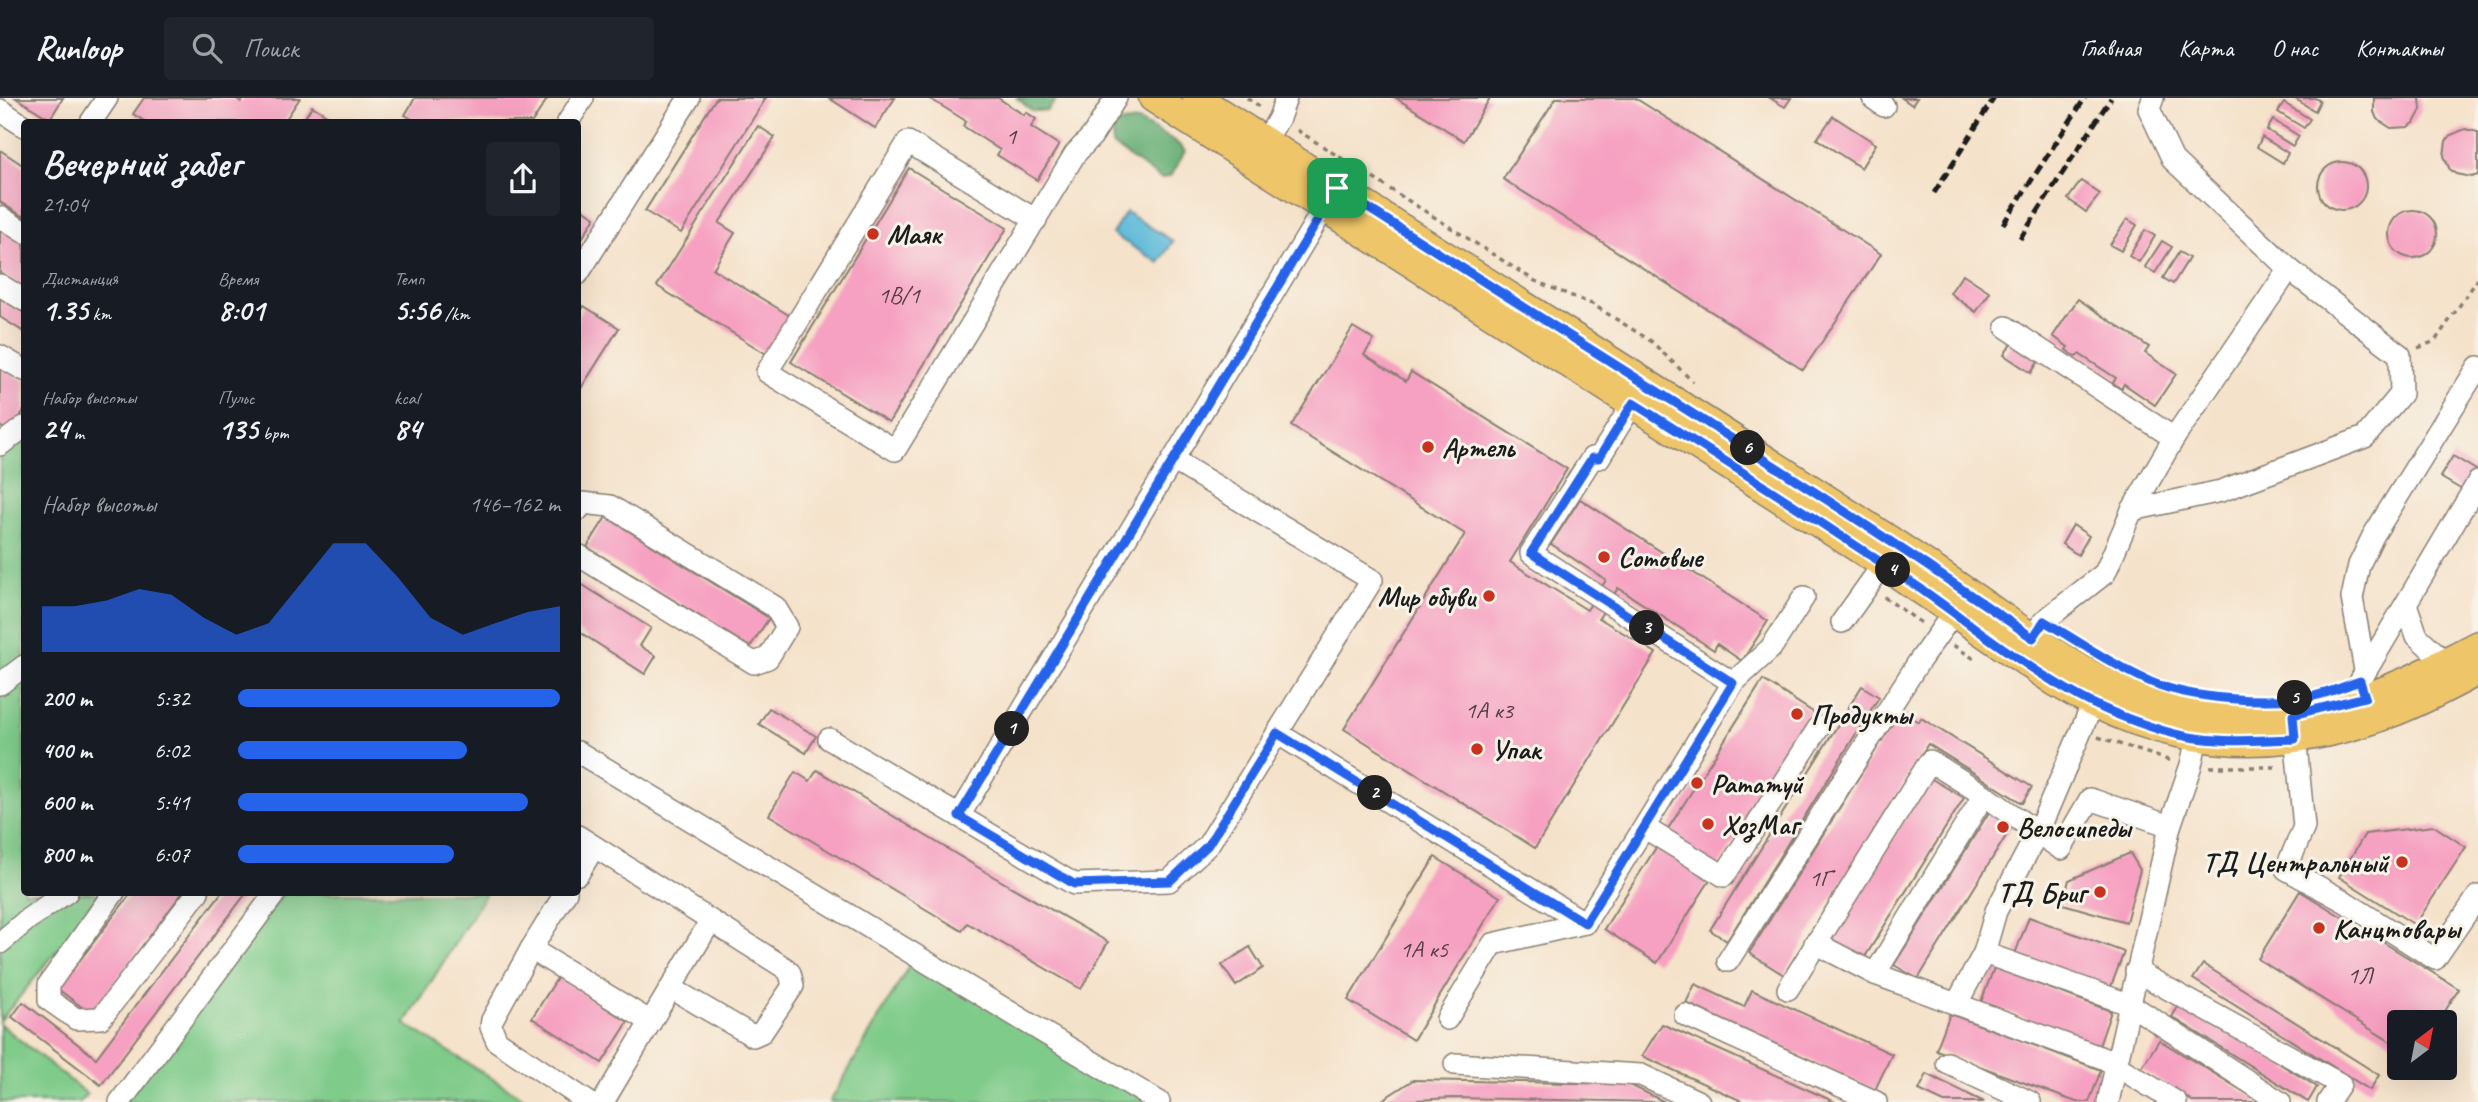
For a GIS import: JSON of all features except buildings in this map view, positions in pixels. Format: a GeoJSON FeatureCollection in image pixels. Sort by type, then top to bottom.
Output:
{"type":"FeatureCollection","features":[{"type":"Feature","properties":{"kind":"main road"},"geometry":{"type":"LineString","coordinates":[[1153,98],[1266,141]]}},
{"type":"Feature","properties":{"kind":"main road"},"geometry":{"type":"LineString","coordinates":[[1197,98],[1266,141],[1331,198],[1633,403],[1890,554]]}},
{"type":"Feature","properties":{"kind":"main road"},"geometry":{"type":"LineString","coordinates":[[1331,198],[1711,424],[1890,554],[2026,648],[2132,695],[2173,709],[2294,727]]}},
{"type":"Feature","properties":{"kind":"main road"},"geometry":{"type":"LineString","coordinates":[[2369,709],[2408,681],[2478,645]]}},
{"type":"Feature","properties":{"kind":"main road"},"geometry":{"type":"LineString","coordinates":[[2026,648],[2054,681],[2093,703],[2166,732],[2229,741],[2369,709],[2418,702],[2478,671]]}},
{"type":"Feature","properties":{"kind":"street"},"geometry":{"type":"LineString","coordinates":[[93,119],[107,98]]}},
{"type":"Feature","properties":{"kind":"street"},"geometry":{"type":"LineString","coordinates":[[570,119],[583,98]]}},
{"type":"Feature","properties":{"kind":"street"},"geometry":{"type":"LineString","coordinates":[[581,269],[689,98]]}},
{"type":"Feature","properties":{"kind":"street"},"geometry":{"type":"LineString","coordinates":[[1035,220],[908,142],[767,372],[895,450],[1035,220],[1075,154],[1092,136],[1116,98]]}},
{"type":"Feature","properties":{"kind":"street"},"geometry":{"type":"LineString","coordinates":[[1266,141],[1286,98]]}},
{"type":"Feature","properties":{"kind":"street"},"geometry":{"type":"LineString","coordinates":[[2132,510],[2221,491],[2365,437],[2401,394],[2400,355],[2289,269],[2173,160],[2149,108],[2153,98]]}},
{"type":"Feature","properties":{"kind":"street"},"geometry":{"type":"LineString","coordinates":[[0,110],[21,124]]}},
{"type":"Feature","properties":{"kind":"street"},"geometry":{"type":"LineString","coordinates":[[959,816],[1331,198]]}},
{"type":"Feature","properties":{"kind":"street"},"geometry":{"type":"LineString","coordinates":[[0,217],[21,230]]}},
{"type":"Feature","properties":{"kind":"street"},"geometry":{"type":"LineString","coordinates":[[2026,648],[2044,621],[2105,573],[2132,510],[2174,438],[2289,269]]}},
{"type":"Feature","properties":{"kind":"street"},"geometry":{"type":"LineString","coordinates":[[0,285],[21,298]]}},
{"type":"Feature","properties":{"kind":"street"},"geometry":{"type":"LineString","coordinates":[[2006,327],[2174,438]]}},
{"type":"Feature","properties":{"kind":"street"},"geometry":{"type":"LineString","coordinates":[[0,356],[21,368]]}},
{"type":"Feature","properties":{"kind":"street"},"geometry":{"type":"LineString","coordinates":[[2365,670],[2352,598],[2359,565],[2373,536],[2478,367]]}},
{"type":"Feature","properties":{"kind":"street"},"geometry":{"type":"LineString","coordinates":[[1633,403],[1599,458],[1592,458],[1531,553],[1733,683]]}},
{"type":"Feature","properties":{"kind":"street"},"geometry":{"type":"LineString","coordinates":[[0,445],[21,429]]}},
{"type":"Feature","properties":{"kind":"street"},"geometry":{"type":"LineString","coordinates":[[829,739],[1074,884],[1170,881],[1208,845],[1372,580],[1173,460]]}},
{"type":"Feature","properties":{"kind":"street"},"geometry":{"type":"LineString","coordinates":[[2369,709],[2360,681],[2365,670],[2478,482]]}},
{"type":"Feature","properties":{"kind":"street"},"geometry":{"type":"LineString","coordinates":[[581,505],[610,506],[775,607],[787,627],[768,658],[754,663],[581,557]]}},
{"type":"Feature","properties":{"kind":"street"},"geometry":{"type":"LineString","coordinates":[[1842,622],[1890,554]]}},
{"type":"Feature","properties":{"kind":"street"},"geometry":{"type":"LineString","coordinates":[[1447,1018],[1493,944],[1585,923],[1733,683],[1771,648],[1804,597]]}},
{"type":"Feature","properties":{"kind":"street"},"geometry":{"type":"LineString","coordinates":[[1728,961],[1918,663],[1961,602]]}},
{"type":"Feature","properties":{"kind":"street"},"geometry":{"type":"LineString","coordinates":[[2406,604],[2417,636],[2445,662]]}},
{"type":"Feature","properties":{"kind":"street"},"geometry":{"type":"LineString","coordinates":[[0,684],[21,668]]}},
{"type":"Feature","properties":{"kind":"street"},"geometry":{"type":"LineString","coordinates":[[1957,1003],[1984,953],[1996,911],[2038,832],[2093,703]]}},
{"type":"Feature","properties":{"kind":"street"},"geometry":{"type":"LineString","coordinates":[[1645,828],[1724,876],[1819,727]]}},
{"type":"Feature","properties":{"kind":"street"},"geometry":{"type":"LineString","coordinates":[[2294,727],[2304,827],[2286,869],[2344,901],[2435,959],[2478,896]]}},
{"type":"Feature","properties":{"kind":"street"},"geometry":{"type":"LineString","coordinates":[[1277,733],[1585,923]]}},
{"type":"Feature","properties":{"kind":"street"},"geometry":{"type":"LineString","coordinates":[[2108,1102],[2170,826],[2191,765],[2197,738]]}},
{"type":"Feature","properties":{"kind":"street"},"geometry":{"type":"LineString","coordinates":[[581,754],[1159,1102]]}},
{"type":"Feature","properties":{"kind":"street"},"geometry":{"type":"LineString","coordinates":[[1788,989],[1930,761],[1984,794],[2062,849],[2090,799],[2170,826]]}},
{"type":"Feature","properties":{"kind":"street"},"geometry":{"type":"LineString","coordinates":[[1875,974],[1984,794]]}},
{"type":"Feature","properties":{"kind":"street"},"geometry":{"type":"LineString","coordinates":[[581,862],[586,842],[785,968],[790,973],[793,986],[762,1032],[753,1036],[671,988]]}},
{"type":"Feature","properties":{"kind":"street"},"geometry":{"type":"LineString","coordinates":[[0,943],[61,896]]}},
{"type":"Feature","properties":{"kind":"street"},"geometry":{"type":"LineString","coordinates":[[111,896],[50,984],[49,1000],[76,1019],[101,1018],[195,896]]}},
{"type":"Feature","properties":{"kind":"street"},"geometry":{"type":"LineString","coordinates":[[120,1102],[273,896]]}},
{"type":"Feature","properties":{"kind":"street"},"geometry":{"type":"LineString","coordinates":[[564,896],[492,1020],[492,1034],[497,1041],[588,1102]]}},
{"type":"Feature","properties":{"kind":"street"},"geometry":{"type":"LineString","coordinates":[[603,1102],[710,922]]}},
{"type":"Feature","properties":{"kind":"street"},"geometry":{"type":"LineString","coordinates":[[1815,943],[1875,974],[2105,1059],[2176,1102]]}},
{"type":"Feature","properties":{"kind":"street"},"geometry":{"type":"LineString","coordinates":[[531,949],[651,1022]]}},
{"type":"Feature","properties":{"kind":"street"},"geometry":{"type":"LineString","coordinates":[[1984,953],[2131,1005],[2280,1102]]}},
{"type":"Feature","properties":{"kind":"street"},"geometry":{"type":"LineString","coordinates":[[2136,971],[2340,1084],[2328,1102]]}},
{"type":"Feature","properties":{"kind":"street"},"geometry":{"type":"LineString","coordinates":[[1685,1015],[1876,1102]]}},
{"type":"Feature","properties":{"kind":"street"},"geometry":{"type":"LineString","coordinates":[[1947,1063],[2030,1102]]}},
{"type":"Feature","properties":{"kind":"street"},"geometry":{"type":"LineString","coordinates":[[1455,1064],[1641,1075],[1699,1102]]}},
{"type":"Feature","properties":{"kind":"path"},"geometry":{"type":"LineString","coordinates":[[1247,98],[1266,141],[1535,281],[1592,304],[1651,341],[1693,382]]}},
{"type":"Feature","properties":{"kind":"path"},"geometry":{"type":"LineString","coordinates":[[2400,355],[2435,341],[2478,279]]}},
{"type":"Feature","properties":{"kind":"green space"},"geometry":{"type":"Polygon","coordinates":[[[1017,98],[1058,98],[1047,111],[1032,111],[1017,98]]]}},
{"type":"Feature","properties":{"kind":"green space"},"geometry":{"type":"Polygon","coordinates":[[[1139,121],[1175,141],[1185,151],[1172,175],[1161,179],[1112,145],[1114,124],[1139,121]]]}},
{"type":"Feature","properties":{"kind":"green space"},"geometry":{"type":"Polygon","coordinates":[[[21,440],[21,896],[102,896],[0,1021],[0,455],[21,440]]]}},
{"type":"Feature","properties":{"kind":"green space"},"geometry":{"type":"Polygon","coordinates":[[[281,896],[484,896],[405,1024],[530,1102],[125,1102],[281,896]]]}},
{"type":"Feature","properties":{"kind":"green space"},"geometry":{"type":"Polygon","coordinates":[[[913,959],[1149,1102],[830,1102],[913,959]]]}},
{"type":"Feature","properties":{"kind":"green space"},"geometry":{"type":"Polygon","coordinates":[[[0,1024],[87,1094],[79,1102],[0,1102],[0,1024]]]}},
{"type":"Feature","properties":{"kind":"water"},"geometry":{"type":"Polygon","coordinates":[[[1126,212],[1173,241],[1159,263],[1112,234],[1126,212]]]}},
{"type":"Feature","properties":{"kind":"railway"},"geometry":{"type":"LineString","coordinates":[[1934,193],[1994,98]]}},
{"type":"Feature","properties":{"kind":"railway"},"geometry":{"type":"LineString","coordinates":[[2003,224],[2085,98]]}},
{"type":"Feature","properties":{"kind":"railway"},"geometry":{"type":"LineString","coordinates":[[2020,239],[2111,98]]}},
{"type":"Feature","properties":{"kind":"place","name":"Маяк"},"geometry":{"type":"Point","coordinates":[873,234]}},
{"type":"Feature","properties":{"kind":"place","name":"Артель"},"geometry":{"type":"Point","coordinates":[1428,447]}},
{"type":"Feature","properties":{"kind":"place","name":"Сотовые"},"geometry":{"type":"Point","coordinates":[1604,557]}},
{"type":"Feature","properties":{"kind":"place","name":"Мир обуви"},"geometry":{"type":"Point","coordinates":[1489,596]}},
{"type":"Feature","properties":{"kind":"place","name":"Продукты"},"geometry":{"type":"Point","coordinates":[1797,714]}},
{"type":"Feature","properties":{"kind":"place","name":"Упак"},"geometry":{"type":"Point","coordinates":[1477,749]}},
{"type":"Feature","properties":{"kind":"place","name":"Рататуй"},"geometry":{"type":"Point","coordinates":[1697,783]}},
{"type":"Feature","properties":{"kind":"place","name":"ХозМаг"},"geometry":{"type":"Point","coordinates":[1708,824]}},
{"type":"Feature","properties":{"kind":"place","name":"Велосипеды"},"geometry":{"type":"Point","coordinates":[2003,827]}},
{"type":"Feature","properties":{"kind":"place","name":"ТД Центральный"},"geometry":{"type":"Point","coordinates":[2402,862]}},
{"type":"Feature","properties":{"kind":"place","name":"ТД Бриг"},"geometry":{"type":"Point","coordinates":[2100,892]}},
{"type":"Feature","properties":{"kind":"place","name":"Канцтовары"},"geometry":{"type":"Point","coordinates":[2319,928]}},
{"type":"Feature","properties":{"kind":"route"},"geometry":{"type":"LineString","coordinates":[[1337,188],[1711,424],[1897,545],[2033,638],[2044,621],[2108,660],[2153,683],[2206,696],[2258,700],[2305,698],[2360,681],[2365,697],[2293,715],[2295,739],[2229,741],[2197,738],[2166,732],[2110,712],[2054,681],[1883,564],[1633,403],[1599,458],[1592,458],[1531,553],[1733,683],[1585,923],[1277,733],[1208,845],[1170,881],[1074,884],[959,816],[1337,188]]}}]}
